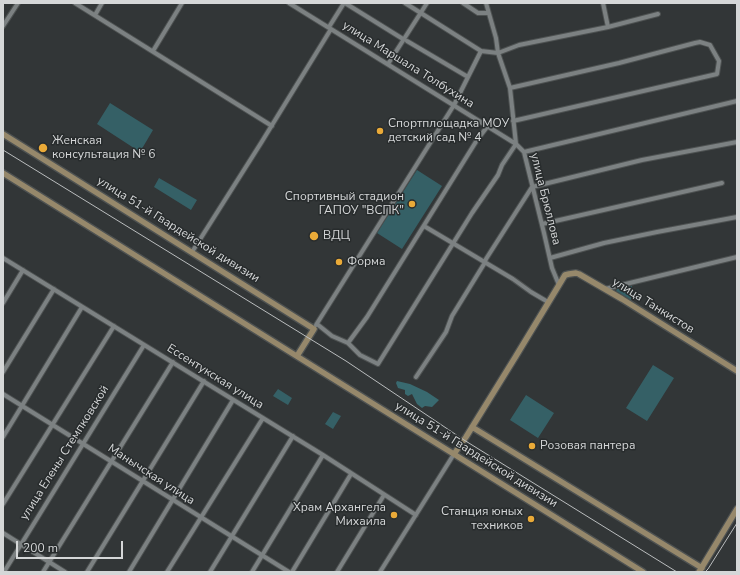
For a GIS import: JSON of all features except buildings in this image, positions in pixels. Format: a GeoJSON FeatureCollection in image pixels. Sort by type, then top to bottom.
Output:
{"type":"FeatureCollection","features":[{"type":"Feature","properties":{"kind":"main road","name":"улица 51-й Гвардейской дивизии"},"geometry":{"type":"LineString","coordinates":[[3,134],[192,252],[316,326]]}},
{"type":"Feature","properties":{"kind":"main road","name":"улица 51-й Гвардейской дивизии"},"geometry":{"type":"LineString","coordinates":[[3,173],[643,572]]}},
{"type":"Feature","properties":{"kind":"main road","name":"улица Танкистов"},"geometry":{"type":"LineString","coordinates":[[454,454],[566,275],[576,273],[737,371]]}},
{"type":"Feature","properties":{"kind":"main road"},"geometry":{"type":"LineString","coordinates":[[297,356],[316,326]]}},
{"type":"Feature","properties":{"kind":"main road","name":"улица 51-й Гвардейской дивизии"},"geometry":{"type":"LineString","coordinates":[[472,427],[701,570]]}},
{"type":"Feature","properties":{"kind":"main road"},"geometry":{"type":"LineString","coordinates":[[701,570],[737,509]]}},
{"type":"Feature","properties":{"kind":"street"},"geometry":{"type":"LineString","coordinates":[[3,26],[18,3]]}},
{"type":"Feature","properties":{"kind":"street"},"geometry":{"type":"LineString","coordinates":[[75,3],[272,126]]}},
{"type":"Feature","properties":{"kind":"street"},"geometry":{"type":"LineString","coordinates":[[95,15],[102,3]]}},
{"type":"Feature","properties":{"kind":"street"},"geometry":{"type":"LineString","coordinates":[[153,51],[182,3]]}},
{"type":"Feature","properties":{"kind":"street","name":"улица Маршала Толбухина"},"geometry":{"type":"LineString","coordinates":[[289,3],[516,144]]}},
{"type":"Feature","properties":{"kind":"street"},"geometry":{"type":"LineString","coordinates":[[192,252],[272,126],[344,3],[468,77]]}},
{"type":"Feature","properties":{"kind":"street"},"geometry":{"type":"LineString","coordinates":[[405,3],[481,51],[498,54],[520,45],[608,28],[658,14]]}},
{"type":"Feature","properties":{"kind":"street"},"geometry":{"type":"LineString","coordinates":[[388,64],[405,40],[427,3]]}},
{"type":"Feature","properties":{"kind":"street"},"geometry":{"type":"LineString","coordinates":[[463,3],[478,13],[488,13]]}},
{"type":"Feature","properties":{"kind":"street","name":"улица Брюллова"},"geometry":{"type":"LineString","coordinates":[[486,3],[496,38],[498,54],[510,88],[516,144],[524,152],[552,268],[559,285]]}},
{"type":"Feature","properties":{"kind":"street"},"geometry":{"type":"LineString","coordinates":[[602,3],[608,28]]}},
{"type":"Feature","properties":{"kind":"street"},"geometry":{"type":"LineString","coordinates":[[510,88],[700,42],[710,45],[719,61],[717,74],[513,121]]}},
{"type":"Feature","properties":{"kind":"street"},"geometry":{"type":"LineString","coordinates":[[481,51],[454,105],[316,326],[332,336],[348,343],[360,355],[378,364],[472,213],[498,175],[502,165],[516,144]]}},
{"type":"Feature","properties":{"kind":"street"},"geometry":{"type":"LineString","coordinates":[[524,152],[737,101]]}},
{"type":"Feature","properties":{"kind":"street"},"geometry":{"type":"LineString","coordinates":[[348,343],[367,317],[477,140],[487,127]]}},
{"type":"Feature","properties":{"kind":"street"},"geometry":{"type":"LineString","coordinates":[[416,377],[446,332],[452,316],[532,187],[642,160],[737,142]]}},
{"type":"Feature","properties":{"kind":"street"},"geometry":{"type":"LineString","coordinates":[[542,224],[722,182]]}},
{"type":"Feature","properties":{"kind":"street"},"geometry":{"type":"LineString","coordinates":[[550,258],[604,243],[737,217]]}},
{"type":"Feature","properties":{"kind":"street"},"geometry":{"type":"LineString","coordinates":[[424,226],[513,279],[548,302]]}},
{"type":"Feature","properties":{"kind":"street"},"geometry":{"type":"LineString","coordinates":[[604,289],[737,257]]}},
{"type":"Feature","properties":{"kind":"street","name":"Ессентукская улица"},"geometry":{"type":"LineString","coordinates":[[3,258],[293,436],[416,515]]}},
{"type":"Feature","properties":{"kind":"street"},"geometry":{"type":"LineString","coordinates":[[3,304],[23,270]]}},
{"type":"Feature","properties":{"kind":"street"},"geometry":{"type":"LineString","coordinates":[[3,372],[54,290]]}},
{"type":"Feature","properties":{"kind":"street"},"geometry":{"type":"LineString","coordinates":[[3,437],[82,307]]}},
{"type":"Feature","properties":{"kind":"street"},"geometry":{"type":"LineString","coordinates":[[3,504],[114,326]]}},
{"type":"Feature","properties":{"kind":"street","name":"улица Елены Стемпковской"},"geometry":{"type":"LineString","coordinates":[[4,572],[144,344]]}},
{"type":"Feature","properties":{"kind":"street"},"geometry":{"type":"LineString","coordinates":[[43,572],[173,362]]}},
{"type":"Feature","properties":{"kind":"street"},"geometry":{"type":"LineString","coordinates":[[87,572],[204,381]]}},
{"type":"Feature","properties":{"kind":"street","name":"Манычская улица"},"geometry":{"type":"LineString","coordinates":[[3,394],[290,572]]}},
{"type":"Feature","properties":{"kind":"street"},"geometry":{"type":"LineString","coordinates":[[129,572],[234,400]]}},
{"type":"Feature","properties":{"kind":"street"},"geometry":{"type":"LineString","coordinates":[[167,572],[263,418]]}},
{"type":"Feature","properties":{"kind":"street"},"geometry":{"type":"LineString","coordinates":[[210,572],[293,436]]}},
{"type":"Feature","properties":{"kind":"street"},"geometry":{"type":"LineString","coordinates":[[380,572],[454,454]]}},
{"type":"Feature","properties":{"kind":"street"},"geometry":{"type":"LineString","coordinates":[[252,572],[323,455]]}},
{"type":"Feature","properties":{"kind":"street"},"geometry":{"type":"LineString","coordinates":[[290,572],[351,474]]}},
{"type":"Feature","properties":{"kind":"street"},"geometry":{"type":"LineString","coordinates":[[337,572],[384,495]]}},
{"type":"Feature","properties":{"kind":"street"},"geometry":{"type":"LineString","coordinates":[[3,533],[65,572]]}},
{"type":"Feature","properties":{"kind":"shaded area"},"geometry":{"type":"Polygon","coordinates":[[[110,103],[153,130],[140,152],[97,124],[110,103]]]}},
{"type":"Feature","properties":{"kind":"shaded area"},"geometry":{"type":"Polygon","coordinates":[[[417,170],[442,186],[402,249],[377,233],[417,170]]]}},
{"type":"Feature","properties":{"kind":"shaded area"},"geometry":{"type":"Polygon","coordinates":[[[159,178],[197,200],[191,210],[154,187],[159,178]]]}},
{"type":"Feature","properties":{"kind":"shaded area"},"geometry":{"type":"Polygon","coordinates":[[[632,286],[631,300],[616,291],[617,289],[632,286]]]}},
{"type":"Feature","properties":{"kind":"shaded area"},"geometry":{"type":"Polygon","coordinates":[[[653,365],[674,378],[647,421],[626,408],[653,365]]]}},
{"type":"Feature","properties":{"kind":"shaded area"},"geometry":{"type":"Polygon","coordinates":[[[397,381],[410,384],[427,392],[439,400],[432,407],[425,406],[422,408],[417,404],[412,394],[408,396],[405,394],[405,390],[398,388],[396,383],[397,381]]]}},
{"type":"Feature","properties":{"kind":"shaded area"},"geometry":{"type":"Polygon","coordinates":[[[278,389],[292,398],[288,405],[273,396],[278,389]]]}},
{"type":"Feature","properties":{"kind":"shaded area"},"geometry":{"type":"Polygon","coordinates":[[[526,395],[554,413],[538,438],[510,420],[526,395]]]}},
{"type":"Feature","properties":{"kind":"shaded area"},"geometry":{"type":"Polygon","coordinates":[[[333,412],[341,416],[333,429],[325,424],[333,412]]]}},
{"type":"Feature","properties":{"kind":"tram line"},"geometry":{"type":"LineString","coordinates":[[3,150],[346,361],[464,440],[677,572]]}},
{"type":"Feature","properties":{"kind":"tram line"},"geometry":{"type":"LineString","coordinates":[[705,572],[737,523]]}},
{"type":"Feature","properties":{"kind":"place","name":"Спортплощадка МОУ детский сад № 4"},"geometry":{"type":"Point","coordinates":[380,131]}},
{"type":"Feature","properties":{"kind":"place","name":"Женская консультация № 6"},"geometry":{"type":"Point","coordinates":[43,148]}},
{"type":"Feature","properties":{"kind":"place","name":"Спортивный стадион ГАПОУ \"ВСПК\""},"geometry":{"type":"Point","coordinates":[412,204]}},
{"type":"Feature","properties":{"kind":"place","name":"ВДЦ"},"geometry":{"type":"Point","coordinates":[314,236]}},
{"type":"Feature","properties":{"kind":"place","name":"Форма"},"geometry":{"type":"Point","coordinates":[339,262]}},
{"type":"Feature","properties":{"kind":"place","name":"Розовая пантера"},"geometry":{"type":"Point","coordinates":[532,446]}},
{"type":"Feature","properties":{"kind":"place","name":"Храм Архангела Михаила"},"geometry":{"type":"Point","coordinates":[394,515]}},
{"type":"Feature","properties":{"kind":"place","name":"Станция юных техников"},"geometry":{"type":"Point","coordinates":[531,519]}}]}
